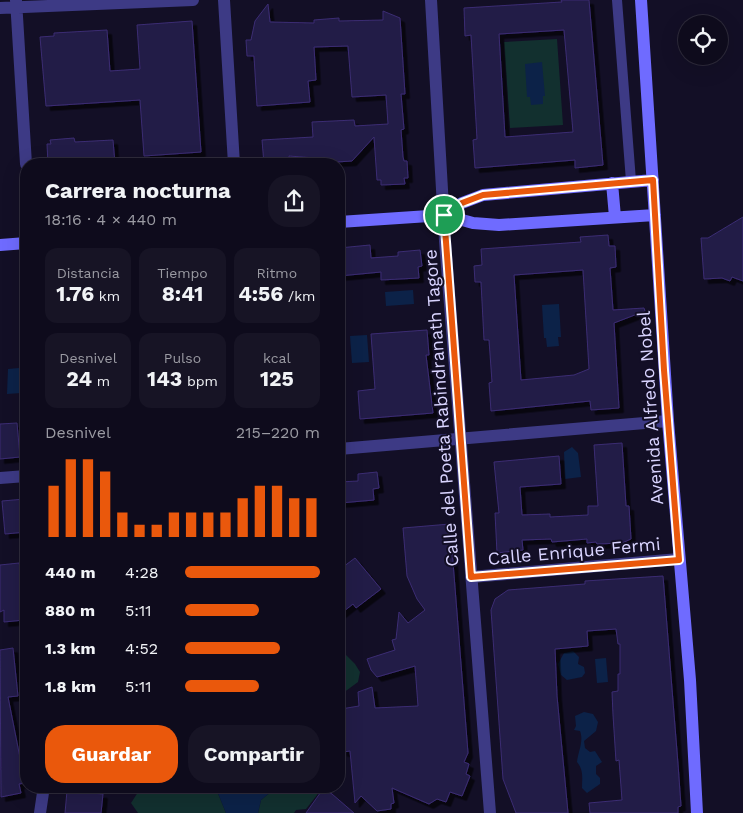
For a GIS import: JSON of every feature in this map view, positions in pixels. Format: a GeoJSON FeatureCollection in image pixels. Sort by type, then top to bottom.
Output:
{"type":"FeatureCollection","features":[{"type":"Feature","properties":{"kind":"main road","name":"Avenida Alfredo Nobel"},"geometry":{"type":"LineString","coordinates":[[641,0],[668,421],[690,690],[697,813]]}},
{"type":"Feature","properties":{"kind":"main road"},"geometry":{"type":"LineString","coordinates":[[444,215],[462,203],[483,195],[653,180]]}},
{"type":"Feature","properties":{"kind":"main road"},"geometry":{"type":"LineString","coordinates":[[612,183],[615,217]]}},
{"type":"Feature","properties":{"kind":"main road"},"geometry":{"type":"LineString","coordinates":[[345,222],[444,215],[463,221],[485,224],[655,215]]}},
{"type":"Feature","properties":{"kind":"main road"},"geometry":{"type":"LineString","coordinates":[[0,245],[20,243]]}},
{"type":"Feature","properties":{"kind":"street"},"geometry":{"type":"LineString","coordinates":[[0,8],[16,4],[192,0]]}},
{"type":"Feature","properties":{"kind":"street"},"geometry":{"type":"LineString","coordinates":[[224,0],[234,158]]}},
{"type":"Feature","properties":{"kind":"street","name":"Calle del Poeta Rabindranath Tagore"},"geometry":{"type":"LineString","coordinates":[[431,0],[444,215],[490,813]]}},
{"type":"Feature","properties":{"kind":"street"},"geometry":{"type":"LineString","coordinates":[[16,4],[26,158]]}},
{"type":"Feature","properties":{"kind":"street"},"geometry":{"type":"LineString","coordinates":[[345,449],[668,421]]}},
{"type":"Feature","properties":{"kind":"street"},"geometry":{"type":"LineString","coordinates":[[0,478],[20,476]]}},
{"type":"Feature","properties":{"kind":"street","name":"Calle Enrique Fermi"},"geometry":{"type":"LineString","coordinates":[[471,577],[679,560]]}},
{"type":"Feature","properties":{"kind":"street"},"geometry":{"type":"LineString","coordinates":[[40,813],[43,793]]}},
{"type":"Feature","properties":{"kind":"lane"},"geometry":{"type":"LineString","coordinates":[[617,0],[631,181]]}},
{"type":"Feature","properties":{"kind":"green space"},"geometry":{"type":"Polygon","coordinates":[[[557,39],[563,125],[510,128],[504,42],[557,39]]]}},
{"type":"Feature","properties":{"kind":"green space"},"geometry":{"type":"Polygon","coordinates":[[[345,654],[360,672],[358,682],[345,692],[345,654]]]}},
{"type":"Feature","properties":{"kind":"green space"},"geometry":{"type":"Polygon","coordinates":[[[137,793],[218,793],[226,813],[138,813],[131,803],[137,793]]]}},
{"type":"Feature","properties":{"kind":"green space"},"geometry":{"type":"Polygon","coordinates":[[[270,793],[319,793],[306,809],[296,810],[294,813],[258,813],[261,800],[270,793]]]}},
{"type":"Feature","properties":{"kind":"water"},"geometry":{"type":"Polygon","coordinates":[[[542,62],[545,96],[543,96],[543,104],[531,105],[530,97],[527,97],[525,64],[542,62]]]}},
{"type":"Feature","properties":{"kind":"water"},"geometry":{"type":"Polygon","coordinates":[[[413,290],[414,304],[386,306],[385,292],[413,290]]]}},
{"type":"Feature","properties":{"kind":"water"},"geometry":{"type":"Polygon","coordinates":[[[559,304],[561,337],[558,337],[559,346],[547,347],[546,338],[544,338],[542,305],[559,304]]]}},
{"type":"Feature","properties":{"kind":"water"},"geometry":{"type":"Polygon","coordinates":[[[367,335],[369,362],[352,363],[350,336],[367,335]]]}},
{"type":"Feature","properties":{"kind":"water"},"geometry":{"type":"Polygon","coordinates":[[[19,368],[20,393],[7,394],[8,369],[19,368]]]}},
{"type":"Feature","properties":{"kind":"water"},"geometry":{"type":"Polygon","coordinates":[[[572,447],[578,453],[581,477],[565,479],[564,452],[572,447]]]}},
{"type":"Feature","properties":{"kind":"water"},"geometry":{"type":"Polygon","coordinates":[[[573,651],[579,657],[578,664],[584,667],[585,673],[582,677],[567,680],[561,675],[558,664],[564,653],[573,651]]]}},
{"type":"Feature","properties":{"kind":"water"},"geometry":{"type":"Polygon","coordinates":[[[606,658],[608,682],[597,683],[595,659],[606,658]]]}},
{"type":"Feature","properties":{"kind":"water"},"geometry":{"type":"Polygon","coordinates":[[[584,712],[593,714],[598,722],[596,731],[584,741],[585,748],[590,752],[595,751],[602,762],[596,766],[596,774],[600,778],[600,784],[587,793],[582,788],[582,771],[577,762],[581,735],[580,731],[574,730],[576,726],[575,716],[584,712]]]}},
{"type":"Feature","properties":{"kind":"water"},"geometry":{"type":"Polygon","coordinates":[[[218,793],[270,793],[261,800],[258,813],[226,813],[218,793]]]}},
{"type":"Feature","properties":{"kind":"building"},"geometry":{"type":"Polygon","coordinates":[[[561,0],[589,0],[603,165],[575,168],[575,160],[475,168],[473,140],[477,139],[471,35],[465,36],[464,8],[562,2],[561,0]],[[564,30],[499,34],[505,137],[573,132],[564,30]]]}},
{"type":"Feature","properties":{"kind":"building"},"geometry":{"type":"Polygon","coordinates":[[[268,4],[270,22],[314,23],[314,20],[339,18],[339,21],[383,20],[383,11],[400,18],[405,94],[401,94],[404,129],[401,130],[403,157],[404,161],[407,161],[408,178],[404,178],[405,184],[381,185],[381,180],[377,180],[374,137],[352,161],[345,161],[345,158],[289,156],[289,158],[264,158],[262,140],[313,137],[312,122],[354,120],[355,126],[388,124],[386,95],[352,97],[348,46],[314,47],[316,80],[308,81],[310,102],[257,106],[254,56],[247,56],[246,40],[251,40],[255,21],[268,4]]]}},
{"type":"Feature","properties":{"kind":"building"},"geometry":{"type":"Polygon","coordinates":[[[192,21],[201,152],[144,156],[140,100],[46,106],[40,37],[54,36],[54,33],[107,30],[110,71],[140,69],[137,25],[192,21]]]}},
{"type":"Feature","properties":{"kind":"building"},"geometry":{"type":"Polygon","coordinates":[[[74,138],[75,142],[113,140],[114,158],[48,158],[47,144],[51,144],[50,140],[74,138]]]}},
{"type":"Feature","properties":{"kind":"building"},"geometry":{"type":"Polygon","coordinates":[[[743,217],[743,281],[732,277],[730,281],[722,278],[704,279],[701,238],[708,238],[743,217]]]}},
{"type":"Feature","properties":{"kind":"building"},"geometry":{"type":"Polygon","coordinates":[[[608,235],[609,246],[615,246],[616,267],[610,268],[613,310],[644,308],[645,311],[614,323],[619,408],[591,410],[590,401],[491,411],[489,383],[492,382],[489,340],[484,340],[481,282],[475,282],[474,266],[482,265],[481,249],[581,242],[580,237],[608,235]],[[583,270],[514,275],[521,380],[574,375],[589,369],[583,270]]]}},
{"type":"Feature","properties":{"kind":"building"},"geometry":{"type":"Polygon","coordinates":[[[370,245],[371,258],[398,256],[398,252],[420,250],[422,266],[418,267],[419,278],[381,280],[381,272],[345,275],[345,247],[370,245]]]}},
{"type":"Feature","properties":{"kind":"building"},"geometry":{"type":"Polygon","coordinates":[[[427,330],[429,355],[426,355],[433,413],[360,419],[358,391],[375,389],[371,334],[427,330]]]}},
{"type":"Feature","properties":{"kind":"building"},"geometry":{"type":"Polygon","coordinates":[[[17,423],[20,457],[0,459],[0,424],[17,423]]]}},
{"type":"Feature","properties":{"kind":"building"},"geometry":{"type":"Polygon","coordinates":[[[622,443],[626,506],[629,506],[631,539],[622,543],[597,544],[596,542],[587,543],[587,539],[552,542],[551,539],[522,540],[523,550],[497,553],[495,513],[499,513],[494,462],[559,456],[561,484],[520,487],[522,515],[550,514],[550,517],[588,515],[588,506],[598,506],[594,445],[622,443]]]}},
{"type":"Feature","properties":{"kind":"building"},"geometry":{"type":"Polygon","coordinates":[[[377,472],[379,488],[373,489],[374,500],[345,503],[345,482],[358,481],[358,474],[377,472]]]}},
{"type":"Feature","properties":{"kind":"building"},"geometry":{"type":"Polygon","coordinates":[[[20,499],[20,533],[5,534],[2,501],[20,499]]]}},
{"type":"Feature","properties":{"kind":"building"},"geometry":{"type":"Polygon","coordinates":[[[450,524],[468,753],[464,762],[469,764],[466,774],[470,776],[462,796],[450,792],[446,802],[437,799],[429,804],[392,788],[394,803],[391,804],[391,809],[377,811],[361,796],[355,803],[350,751],[345,752],[345,708],[359,706],[358,692],[372,687],[375,708],[418,706],[415,666],[377,677],[371,670],[367,659],[395,650],[392,640],[396,639],[399,612],[408,623],[425,610],[417,599],[407,576],[403,528],[450,524]]]}},
{"type":"Feature","properties":{"kind":"building"},"geometry":{"type":"Polygon","coordinates":[[[355,558],[381,589],[356,608],[353,604],[345,610],[345,566],[355,558]]]}},
{"type":"Feature","properties":{"kind":"building"},"geometry":{"type":"Polygon","coordinates":[[[19,563],[20,620],[4,622],[4,610],[0,612],[0,565],[19,563]]]}},
{"type":"Feature","properties":{"kind":"building"},"geometry":{"type":"Polygon","coordinates":[[[663,576],[681,806],[678,807],[678,813],[590,813],[589,803],[622,800],[619,760],[616,761],[612,692],[618,691],[618,674],[620,674],[620,644],[618,644],[616,629],[587,631],[588,646],[555,649],[557,696],[568,813],[516,813],[503,779],[491,610],[495,599],[508,590],[585,584],[585,581],[663,576]]]}},
{"type":"Feature","properties":{"kind":"building"},"geometry":{"type":"Polygon","coordinates":[[[13,648],[18,696],[8,697],[20,758],[19,784],[21,793],[1,797],[0,650],[13,648]]]}},
{"type":"Feature","properties":{"kind":"building"},"geometry":{"type":"Polygon","coordinates":[[[67,793],[103,794],[101,813],[65,813],[67,793]]]}},
{"type":"Feature","properties":{"kind":"building"},"geometry":{"type":"Polygon","coordinates":[[[320,793],[330,793],[354,813],[306,813],[320,793]]]}},
{"type":"Feature","properties":{"kind":"route"},"geometry":{"type":"LineString","coordinates":[[653,180],[664,370],[679,560],[471,577],[444,215],[454,207],[483,195],[653,180]]}}]}
